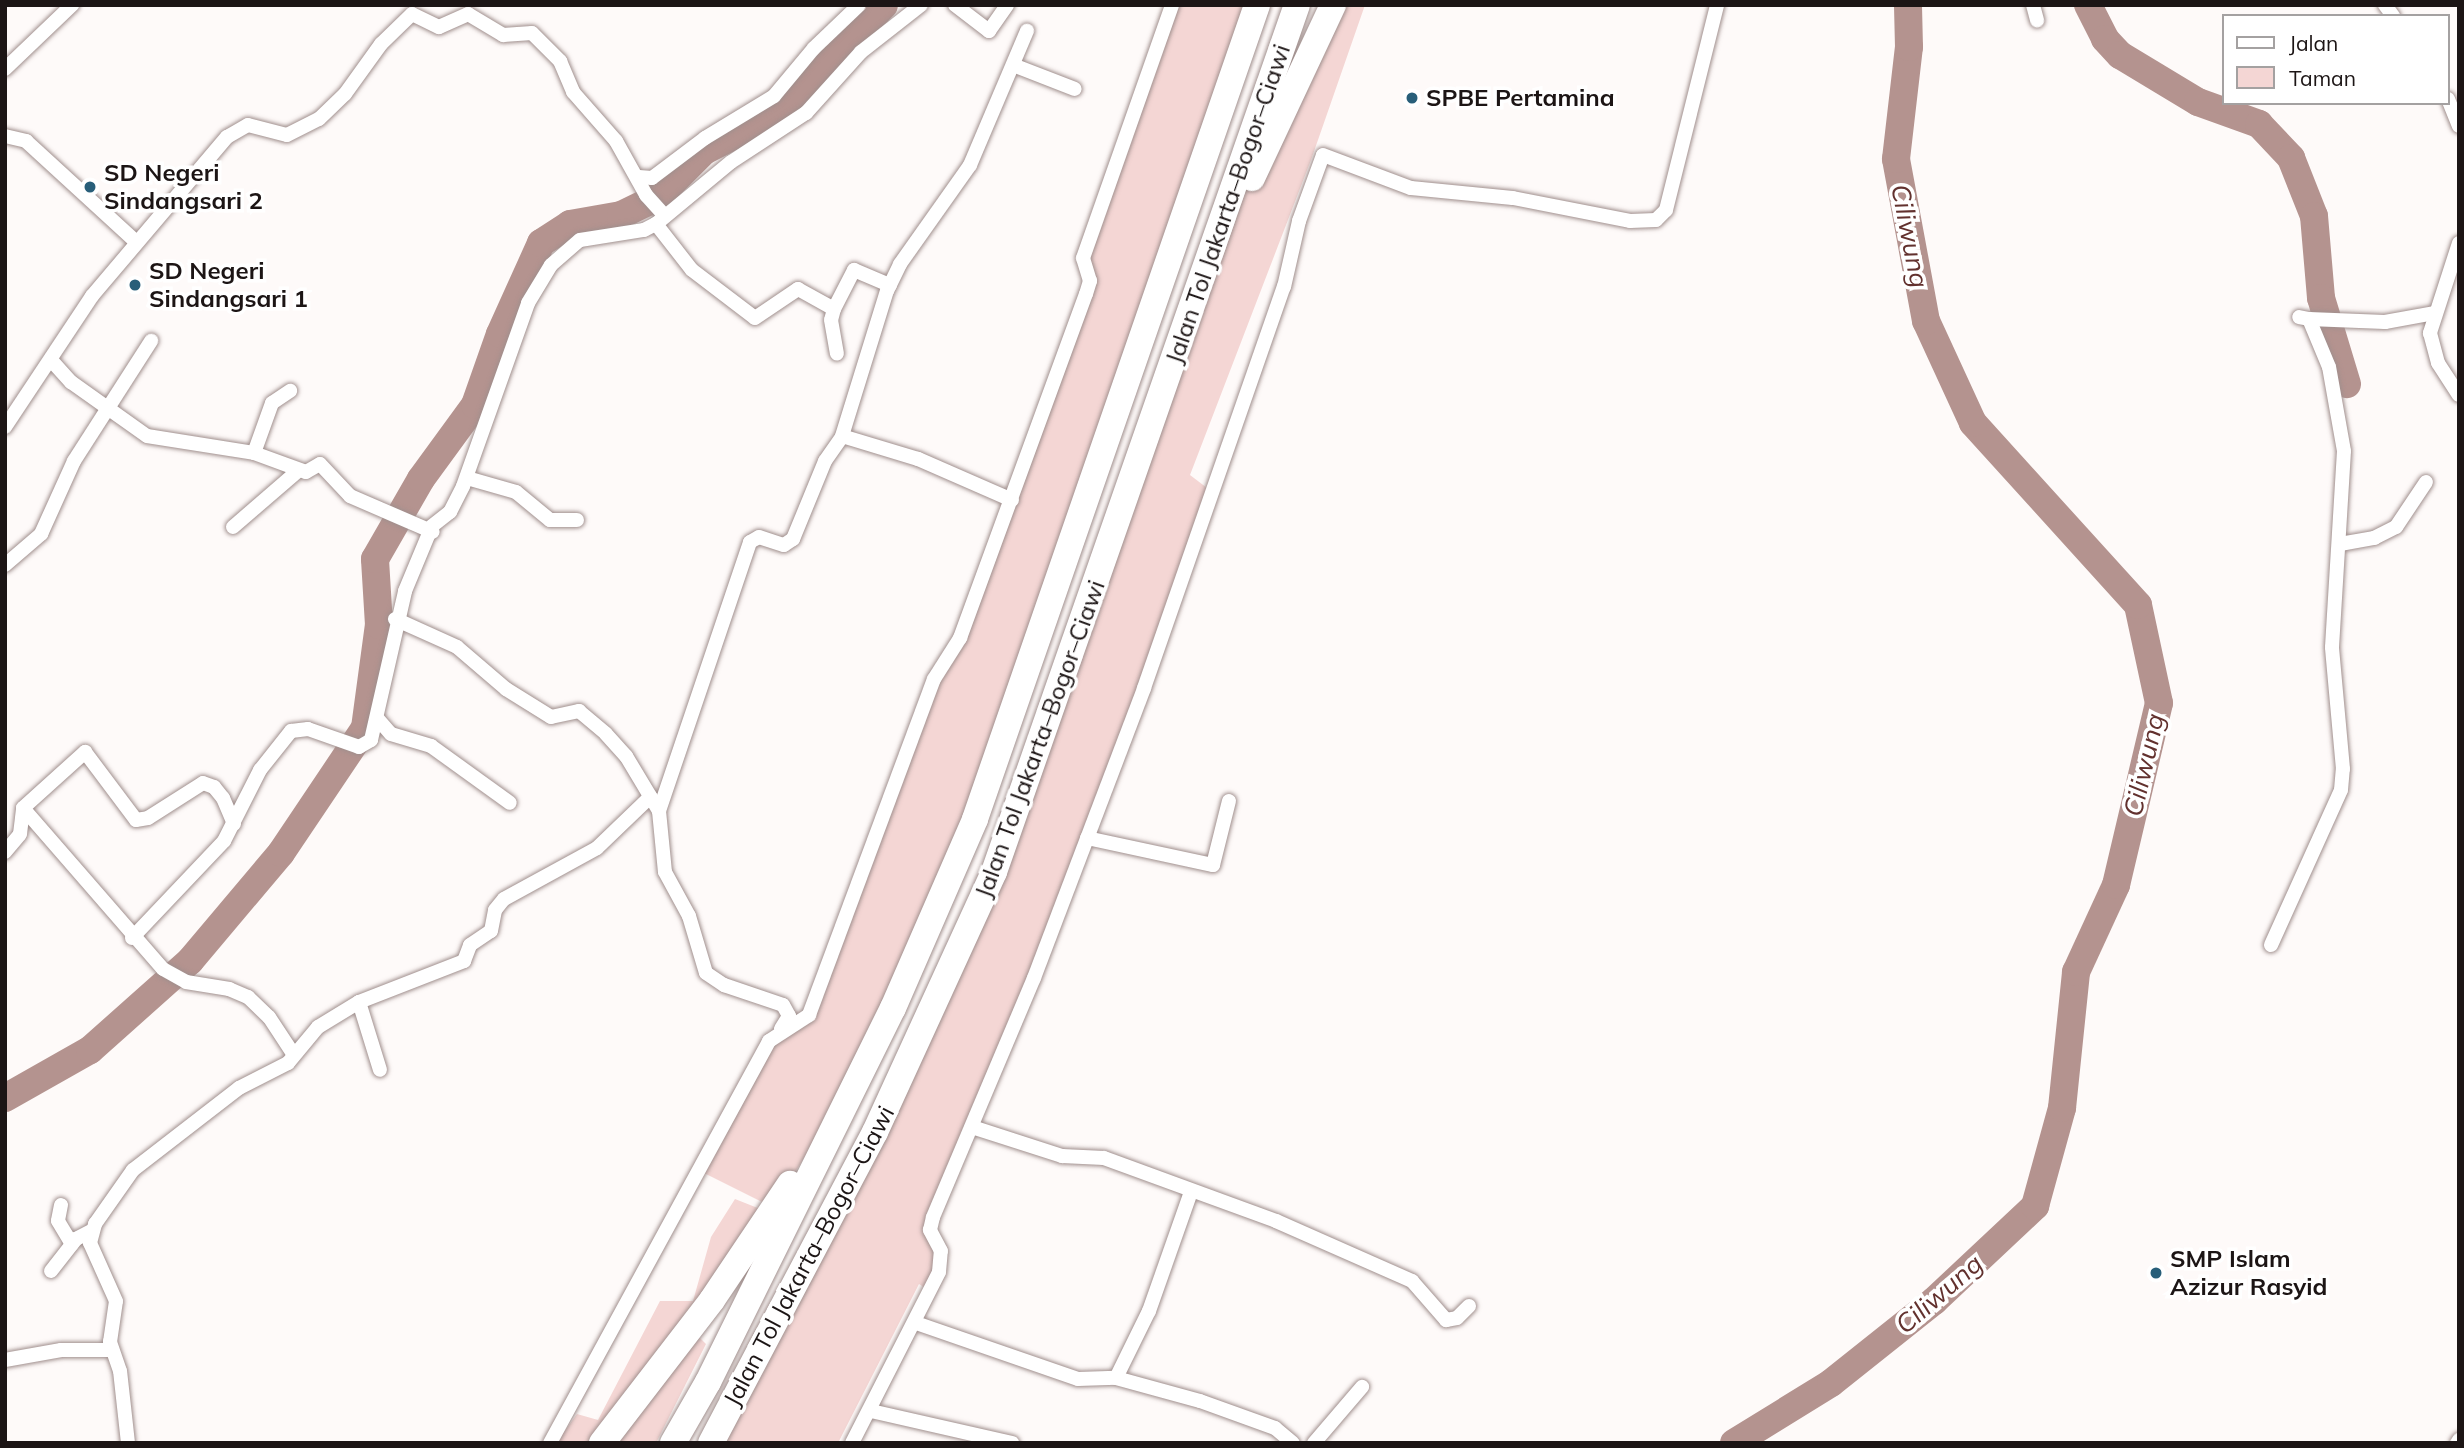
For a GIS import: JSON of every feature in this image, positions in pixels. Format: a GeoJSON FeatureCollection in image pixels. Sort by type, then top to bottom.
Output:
{"type":"FeatureCollection","features":[{"type":"Feature","properties":{"kind":"highway","name":"Jalan Tol Jakarta–Bogor–Ciawi"},"geometry":{"type":"LineString","coordinates":[[673,1443],[708,1382],[893,1008],[975,819],[1257,5]]}},
{"type":"Feature","properties":{"kind":"highway","name":"Jalan Tol Jakarta–Bogor–Ciawi"},"geometry":{"type":"LineString","coordinates":[[711,1443],[875,1132],[995,872],[1297,5]]}},
{"type":"Feature","properties":{"kind":"highway"},"geometry":{"type":"LineString","coordinates":[[1215,238],[1241,201],[1333,5]]}},
{"type":"Feature","properties":{"kind":"highway"},"geometry":{"type":"LineString","coordinates":[[602,1443],[641,1398],[742,1259],[893,1008]]}},
{"type":"Feature","properties":{"kind":"street"},"geometry":{"type":"LineString","coordinates":[[5,69],[72,5]]}},
{"type":"Feature","properties":{"kind":"street"},"geometry":{"type":"LineString","coordinates":[[639,177],[652,178],[705,138],[774,96],[814,48],[859,5]]}},
{"type":"Feature","properties":{"kind":"street"},"geometry":{"type":"LineString","coordinates":[[132,938],[197,873],[234,824],[260,770],[291,732],[308,729],[354,745],[370,740],[377,718],[395,619],[433,532],[432,526],[450,512],[467,478],[528,303],[551,265],[580,240],[644,230],[731,162],[806,113],[861,52],[921,5]]}},
{"type":"Feature","properties":{"kind":"street"},"geometry":{"type":"LineString","coordinates":[[955,5],[989,31],[1007,5]]}},
{"type":"Feature","properties":{"kind":"street"},"geometry":{"type":"LineString","coordinates":[[781,1029],[802,1024],[809,1015],[931,689],[956,649],[1090,285],[1083,258],[1172,5]]}},
{"type":"Feature","properties":{"kind":"street"},"geometry":{"type":"LineString","coordinates":[[852,1443],[916,1323],[942,1262],[930,1226],[1087,838],[1283,287],[1299,221],[1323,155],[1411,188],[1513,198],[1630,221],[1656,220],[1666,210],[1717,5]]}},
{"type":"Feature","properties":{"kind":"street"},"geometry":{"type":"LineString","coordinates":[[2033,5],[2037,20]]}},
{"type":"Feature","properties":{"kind":"street"},"geometry":{"type":"LineString","coordinates":[[5,427],[83,308],[135,241],[235,130],[255,125],[287,135],[319,118],[412,14],[440,27],[468,14],[503,34],[532,33],[559,61],[573,92],[616,141],[692,270],[755,318],[798,289],[834,309]]}},
{"type":"Feature","properties":{"kind":"street"},"geometry":{"type":"LineString","coordinates":[[550,1443],[763,1050],[789,1016],[783,1006],[724,985],[706,973],[689,916],[665,872],[659,811],[750,542],[755,537],[780,545],[793,539],[825,461],[842,437],[890,285],[970,165],[1027,31]]}},
{"type":"Feature","properties":{"kind":"street"},"geometry":{"type":"LineString","coordinates":[[1013,65],[1076,89]]}},
{"type":"Feature","properties":{"kind":"street"},"geometry":{"type":"LineString","coordinates":[[2450,104],[2459,126]]}},
{"type":"Feature","properties":{"kind":"street"},"geometry":{"type":"LineString","coordinates":[[5,136],[14,135],[26,141],[135,241]]}},
{"type":"Feature","properties":{"kind":"street"},"geometry":{"type":"LineString","coordinates":[[2459,243],[2435,313],[2433,348],[2459,395]]}},
{"type":"Feature","properties":{"kind":"street"},"geometry":{"type":"LineString","coordinates":[[837,353],[831,320],[854,270],[890,285]]}},
{"type":"Feature","properties":{"kind":"street"},"geometry":{"type":"LineString","coordinates":[[2271,945],[2341,790],[2342,750],[2332,648],[2348,544],[2341,418],[2329,367],[2313,319],[2385,322],[2435,313]]}},
{"type":"Feature","properties":{"kind":"street"},"geometry":{"type":"LineString","coordinates":[[5,565],[41,534],[74,461],[151,341]]}},
{"type":"Feature","properties":{"kind":"street"},"geometry":{"type":"LineString","coordinates":[[51,360],[71,382],[147,436],[254,453],[299,470],[311,471],[320,464],[350,496],[393,512],[433,532]]}},
{"type":"Feature","properties":{"kind":"street"},"geometry":{"type":"LineString","coordinates":[[254,453],[272,402],[290,391]]}},
{"type":"Feature","properties":{"kind":"street"},"geometry":{"type":"LineString","coordinates":[[842,437],[918,459],[1012,500]]}},
{"type":"Feature","properties":{"kind":"street"},"geometry":{"type":"LineString","coordinates":[[233,527],[299,470]]}},
{"type":"Feature","properties":{"kind":"street"},"geometry":{"type":"LineString","coordinates":[[467,478],[516,492],[550,520],[577,520]]}},
{"type":"Feature","properties":{"kind":"street"},"geometry":{"type":"LineString","coordinates":[[2348,544],[2396,527],[2426,482]]}},
{"type":"Feature","properties":{"kind":"street"},"geometry":{"type":"LineString","coordinates":[[395,619],[457,647],[506,689],[551,717],[575,710],[590,719],[626,756],[659,811]]}},
{"type":"Feature","properties":{"kind":"street"},"geometry":{"type":"LineString","coordinates":[[377,718],[391,734],[431,746],[510,803]]}},
{"type":"Feature","properties":{"kind":"street"},"geometry":{"type":"LineString","coordinates":[[5,852],[20,834],[23,808],[85,752],[136,820],[148,818],[202,783],[214,787],[223,797],[234,824]]}},
{"type":"Feature","properties":{"kind":"street"},"geometry":{"type":"LineString","coordinates":[[51,1271],[72,1244],[93,1230],[142,1161],[239,1088],[288,1063],[318,1027],[359,1002],[464,961],[470,945],[491,931],[495,910],[504,900],[597,848],[650,797]]}},
{"type":"Feature","properties":{"kind":"street"},"geometry":{"type":"LineString","coordinates":[[1087,838],[1213,866],[1228,801]]}},
{"type":"Feature","properties":{"kind":"street"},"geometry":{"type":"LineString","coordinates":[[23,808],[132,938],[174,977],[248,998],[269,1017],[294,1055]]}},
{"type":"Feature","properties":{"kind":"street"},"geometry":{"type":"LineString","coordinates":[[359,1002],[380,1070]]}},
{"type":"Feature","properties":{"kind":"street"},"geometry":{"type":"LineString","coordinates":[[972,1127],[1062,1156],[1104,1157],[1191,1192],[1276,1221],[1404,1276],[1446,1320],[1457,1318],[1469,1306]]}},
{"type":"Feature","properties":{"kind":"street"},"geometry":{"type":"LineString","coordinates":[[1116,1378],[1149,1311],[1191,1192]]}},
{"type":"Feature","properties":{"kind":"street"},"geometry":{"type":"LineString","coordinates":[[61,1205],[58,1221],[72,1244]]}},
{"type":"Feature","properties":{"kind":"street"},"geometry":{"type":"LineString","coordinates":[[93,1230],[90,1243],[116,1301],[112,1350],[120,1371],[128,1443]]}},
{"type":"Feature","properties":{"kind":"street"},"geometry":{"type":"LineString","coordinates":[[916,1323],[1079,1379],[1116,1378],[1256,1421],[1293,1443]]}},
{"type":"Feature","properties":{"kind":"street"},"geometry":{"type":"LineString","coordinates":[[5,1360],[61,1350],[112,1350]]}},
{"type":"Feature","properties":{"kind":"street"},"geometry":{"type":"LineString","coordinates":[[1314,1443],[1362,1387]]}},
{"type":"Feature","properties":{"kind":"street"},"geometry":{"type":"LineString","coordinates":[[871,1411],[1012,1443]]}},
{"type":"Feature","properties":{"kind":"green space"},"geometry":{"type":"Polygon","coordinates":[[[1173,5],[1257,5],[1001,737],[833,1114],[772,1207],[700,1171],[769,1041],[802,1023],[934,679],[956,649],[1090,285],[1084,272],[1173,5]]]}},
{"type":"Feature","properties":{"kind":"green space"},"geometry":{"type":"Polygon","coordinates":[[[1332,5],[1365,5],[1311,160],[1190,475],[1211,491],[1144,688],[933,1217],[938,1246],[931,1292],[919,1284],[838,1443],[711,1443],[920,1041],[1215,238],[1332,5]]]}},
{"type":"Feature","properties":{"kind":"green space"},"geometry":{"type":"Polygon","coordinates":[[[735,1199],[770,1213],[692,1330],[706,1344],[656,1443],[556,1443],[577,1414],[598,1420],[660,1301],[693,1301],[711,1237],[735,1199]]]}},
{"type":"Feature","properties":{"kind":"waterway"},"geometry":{"type":"LineString","coordinates":[[5,1098],[90,1050],[190,961],[281,853],[365,728],[379,625],[375,559],[421,479],[475,405],[500,334],[541,243],[570,224],[621,215],[658,197],[704,151],[780,112],[884,5]]}},
{"type":"Feature","properties":{"kind":"waterway","name":"Ciliwung"},"geometry":{"type":"LineString","coordinates":[[1734,1443],[1831,1383],[1934,1301],[2035,1206],[2062,1108],[2076,972],[2116,885],[2159,703],[2138,605],[1973,423],[1926,321],[1896,159],[1909,47],[1908,5]]}},
{"type":"Feature","properties":{"kind":"waterway"},"geometry":{"type":"LineString","coordinates":[[2088,5],[2105,39],[2120,55],[2198,102],[2259,124],[2291,158],[2314,216],[2321,298],[2347,384]]}},
{"type":"Feature","properties":{"kind":"place","name":"SPBE Pertamina"},"geometry":{"type":"Point","coordinates":[1412,98]}},
{"type":"Feature","properties":{"kind":"place","name":"SD Negeri Sindangsari 2"},"geometry":{"type":"Point","coordinates":[90,187]}},
{"type":"Feature","properties":{"kind":"place","name":"SD Negeri Sindangsari 1"},"geometry":{"type":"Point","coordinates":[135,285]}},
{"type":"Feature","properties":{"kind":"place","name":"SMP Islam Azizur Rasyid"},"geometry":{"type":"Point","coordinates":[2156,1273]}}]}
